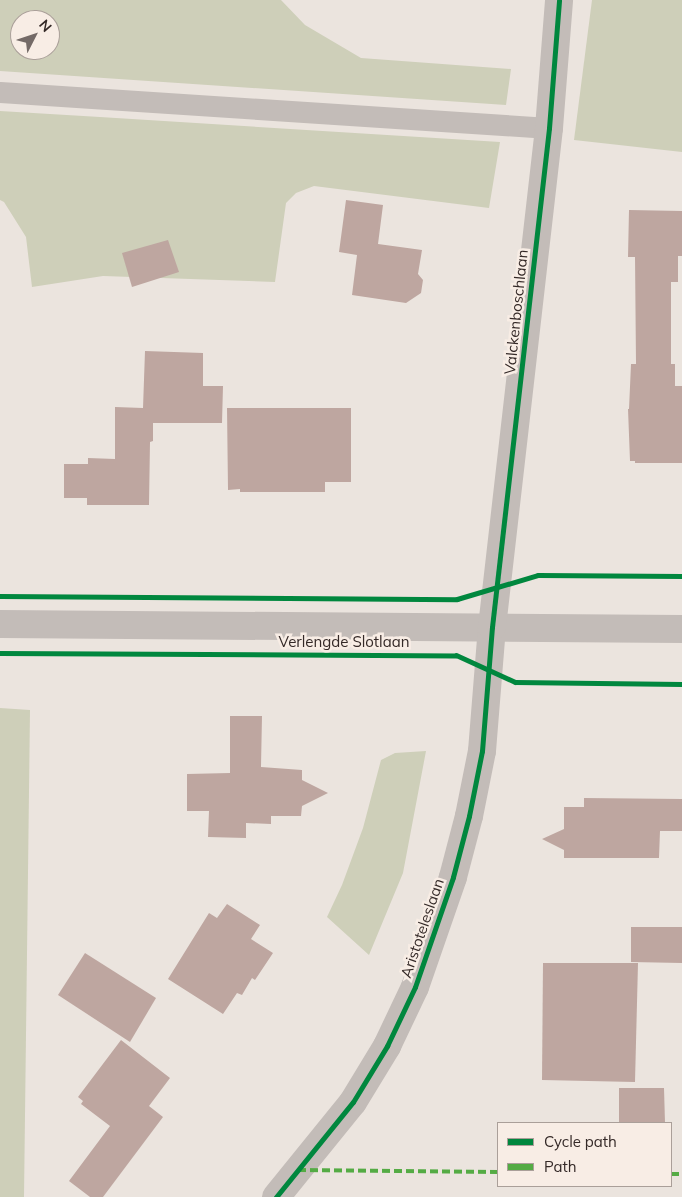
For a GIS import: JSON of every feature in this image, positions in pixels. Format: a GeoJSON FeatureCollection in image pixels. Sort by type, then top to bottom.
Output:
{"type":"FeatureCollection","features":[{"type":"Feature","properties":{"kind":"street","name":"Valckenboschlaan"},"geometry":{"type":"LineString","coordinates":[[492,627],[549,128],[559,0]]}},
{"type":"Feature","properties":{"kind":"street","name":"Verlengde Slotlaan"},"geometry":{"type":"LineString","coordinates":[[0,624],[682,629]]}},
{"type":"Feature","properties":{"kind":"street","name":"Aristoteleslaan"},"geometry":{"type":"LineString","coordinates":[[276,1197],[353,1102],[387,1046],[415,987],[453,877],[469,816],[482,751],[492,627]]}},
{"type":"Feature","properties":{"kind":"lane"},"geometry":{"type":"LineString","coordinates":[[0,92],[549,128]]}},
{"type":"Feature","properties":{"kind":"green space"},"geometry":{"type":"Polygon","coordinates":[[[0,0],[281,0],[305,25],[361,58],[511,69],[506,105],[0,71],[0,0]]]}},
{"type":"Feature","properties":{"kind":"green space"},"geometry":{"type":"Polygon","coordinates":[[[592,0],[682,0],[682,152],[574,140],[592,0]]]}},
{"type":"Feature","properties":{"kind":"green space"},"geometry":{"type":"Polygon","coordinates":[[[0,111],[500,142],[489,208],[314,186],[296,193],[286,203],[275,282],[103,276],[32,287],[26,237],[4,202],[0,200],[0,111]]]}},
{"type":"Feature","properties":{"kind":"green space"},"geometry":{"type":"Polygon","coordinates":[[[0,708],[30,710],[24,1197],[0,1197],[0,708]]]}},
{"type":"Feature","properties":{"kind":"green space"},"geometry":{"type":"Polygon","coordinates":[[[426,751],[403,873],[369,955],[327,917],[342,885],[363,828],[381,760],[395,753],[426,751]]]}},
{"type":"Feature","properties":{"kind":"building"},"geometry":{"type":"Polygon","coordinates":[[[346,200],[383,205],[378,244],[422,250],[418,274],[423,280],[421,293],[406,303],[352,295],[357,255],[339,252],[346,200]]]}},
{"type":"Feature","properties":{"kind":"building"},"geometry":{"type":"Polygon","coordinates":[[[629,210],[682,211],[682,256],[678,256],[678,282],[671,282],[671,364],[675,364],[675,386],[682,386],[682,463],[635,463],[635,461],[630,461],[628,409],[631,364],[636,364],[635,257],[628,257],[629,210]]]}},
{"type":"Feature","properties":{"kind":"building"},"geometry":{"type":"Polygon","coordinates":[[[168,240],[179,272],[132,287],[122,253],[168,240]]]}},
{"type":"Feature","properties":{"kind":"building"},"geometry":{"type":"Polygon","coordinates":[[[145,351],[203,353],[203,386],[223,386],[222,423],[153,423],[153,441],[150,442],[149,505],[87,505],[87,498],[64,498],[64,464],[88,464],[88,458],[115,459],[115,407],[143,408],[145,351]]]}},
{"type":"Feature","properties":{"kind":"building"},"geometry":{"type":"Polygon","coordinates":[[[227,408],[351,408],[351,482],[325,482],[325,492],[240,492],[240,489],[228,490],[227,408]]]}},
{"type":"Feature","properties":{"kind":"building"},"geometry":{"type":"Polygon","coordinates":[[[230,716],[262,716],[261,767],[302,770],[302,780],[328,793],[302,806],[301,816],[271,816],[271,824],[246,823],[246,838],[208,837],[209,811],[187,811],[187,774],[230,773],[230,716]]]}},
{"type":"Feature","properties":{"kind":"building"},"geometry":{"type":"Polygon","coordinates":[[[584,798],[682,799],[682,831],[660,831],[659,858],[564,858],[564,850],[542,839],[564,829],[564,807],[584,807],[584,798]]]}},
{"type":"Feature","properties":{"kind":"building"},"geometry":{"type":"Polygon","coordinates":[[[227,904],[260,925],[251,939],[273,953],[255,980],[252,978],[242,995],[237,993],[223,1014],[168,979],[209,913],[217,918],[227,904]]]}},
{"type":"Feature","properties":{"kind":"building"},"geometry":{"type":"Polygon","coordinates":[[[631,927],[682,927],[682,963],[631,962],[631,927]]]}},
{"type":"Feature","properties":{"kind":"building"},"geometry":{"type":"Polygon","coordinates":[[[85,953],[156,998],[130,1042],[58,995],[85,953]]]}},
{"type":"Feature","properties":{"kind":"building"},"geometry":{"type":"Polygon","coordinates":[[[543,963],[638,963],[635,1082],[542,1080],[543,963]]]}},
{"type":"Feature","properties":{"kind":"building"},"geometry":{"type":"Polygon","coordinates":[[[121,1040],[170,1078],[149,1106],[163,1117],[103,1197],[90,1197],[69,1181],[110,1126],[81,1104],[83,1101],[78,1097],[121,1040]]]}},
{"type":"Feature","properties":{"kind":"building"},"geometry":{"type":"Polygon","coordinates":[[[619,1088],[664,1088],[665,1122],[619,1122],[619,1088]]]}},
{"type":"Feature","properties":{"kind":"marked path"},"geometry":{"type":"LineString","coordinates":[[298,1170],[497,1172]]}},
{"type":"Feature","properties":{"kind":"marked path"},"geometry":{"type":"LineString","coordinates":[[672,1174],[682,1174]]}},
{"type":"Feature","properties":{"kind":"cycle path"},"geometry":{"type":"LineString","coordinates":[[276,1197],[353,1102],[387,1046],[415,987],[453,877],[469,816],[482,751],[492,627],[549,128],[559,0]]}},
{"type":"Feature","properties":{"kind":"cycle path"},"geometry":{"type":"LineString","coordinates":[[0,596],[457,599],[538,575],[682,576]]}},
{"type":"Feature","properties":{"kind":"cycle path"},"geometry":{"type":"LineString","coordinates":[[0,653],[456,655],[515,682],[682,684]]}}]}
